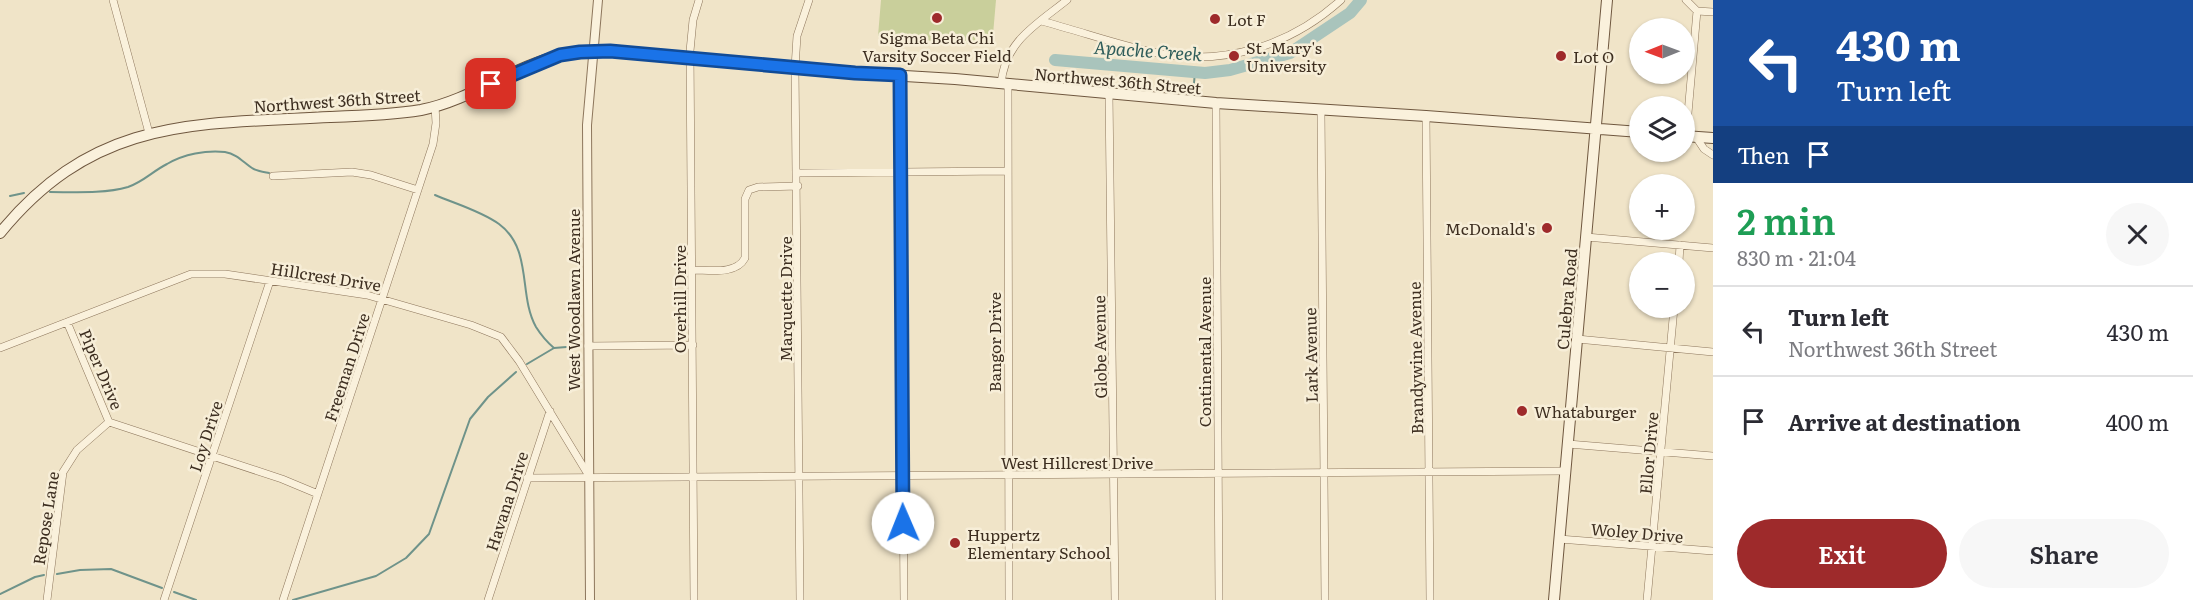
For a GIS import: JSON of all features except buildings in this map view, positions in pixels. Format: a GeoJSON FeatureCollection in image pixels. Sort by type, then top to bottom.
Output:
{"type":"FeatureCollection","features":[{"type":"Feature","properties":{"kind":"main road","name":"Culebra Road"},"geometry":{"type":"LineString","coordinates":[[1554,600],[1607,0]]}},
{"type":"Feature","properties":{"kind":"main road","name":"Northwest 36th Street"},"geometry":{"type":"LineString","coordinates":[[0,233],[20,208],[71,168],[93,154],[149,133],[193,125],[388,114],[435,106],[550,58],[594,51],[900,75],[1216,104],[1426,116],[1629,131]]}},
{"type":"Feature","properties":{"kind":"main road"},"geometry":{"type":"LineString","coordinates":[[1695,137],[1713,138]]}},
{"type":"Feature","properties":{"kind":"street"},"geometry":{"type":"LineString","coordinates":[[112,0],[149,133]]}},
{"type":"Feature","properties":{"kind":"street","name":"West Woodlawn Avenue"},"geometry":{"type":"LineString","coordinates":[[590,600],[587,125],[598,0]]}},
{"type":"Feature","properties":{"kind":"street","name":"Overhill Drive"},"geometry":{"type":"LineString","coordinates":[[694,600],[690,58],[693,20],[699,0]]}},
{"type":"Feature","properties":{"kind":"street","name":"Marquette Drive"},"geometry":{"type":"LineString","coordinates":[[800,600],[798,173],[795,68],[797,36],[809,0]]}},
{"type":"Feature","properties":{"kind":"street","name":"Bangor Drive"},"geometry":{"type":"LineString","coordinates":[[1009,600],[1007,171],[1002,67],[1008,53],[1018,40],[1067,0]]}},
{"type":"Feature","properties":{"kind":"street"},"geometry":{"type":"LineString","coordinates":[[1041,21],[1158,53],[1200,57],[1230,55],[1276,43],[1318,20],[1341,0]]}},
{"type":"Feature","properties":{"kind":"street"},"geometry":{"type":"LineString","coordinates":[[1686,0],[1697,11],[1713,12]]}},
{"type":"Feature","properties":{"kind":"street"},"geometry":{"type":"LineString","coordinates":[[1692,96],[1697,11]]}},
{"type":"Feature","properties":{"kind":"street"},"geometry":{"type":"LineString","coordinates":[[900,75],[904,600]]}},
{"type":"Feature","properties":{"kind":"street","name":"Globe Avenue"},"geometry":{"type":"LineString","coordinates":[[1109,94],[1115,600]]}},
{"type":"Feature","properties":{"kind":"street","name":"Continental Avenue"},"geometry":{"type":"LineString","coordinates":[[1216,104],[1219,600]]}},
{"type":"Feature","properties":{"kind":"street","name":"Freeman Drive"},"geometry":{"type":"LineString","coordinates":[[283,600],[384,299],[433,144],[436,123],[435,106]]}},
{"type":"Feature","properties":{"kind":"street","name":"Lark Avenue"},"geometry":{"type":"LineString","coordinates":[[1321,111],[1325,600]]}},
{"type":"Feature","properties":{"kind":"street","name":"Brandywine Avenue"},"geometry":{"type":"LineString","coordinates":[[1426,116],[1430,600]]}},
{"type":"Feature","properties":{"kind":"street"},"geometry":{"type":"LineString","coordinates":[[1695,142],[1713,155]]}},
{"type":"Feature","properties":{"kind":"street"},"geometry":{"type":"LineString","coordinates":[[798,173],[1007,171]]}},
{"type":"Feature","properties":{"kind":"street"},"geometry":{"type":"LineString","coordinates":[[273,176],[352,172],[371,175],[418,190]]}},
{"type":"Feature","properties":{"kind":"street"},"geometry":{"type":"LineString","coordinates":[[693,270],[733,270],[744,262],[746,199],[749,190],[758,187],[798,186]]}},
{"type":"Feature","properties":{"kind":"street"},"geometry":{"type":"LineString","coordinates":[[1586,237],[1713,248]]}},
{"type":"Feature","properties":{"kind":"street"},"geometry":{"type":"LineString","coordinates":[[1680,245],[1680,252]]}},
{"type":"Feature","properties":{"kind":"street","name":"Hillcrest Drive"},"geometry":{"type":"LineString","coordinates":[[0,348],[191,274],[225,274],[384,299],[471,325],[501,337],[513,352],[589,477]]}},
{"type":"Feature","properties":{"kind":"street","name":"Loy Drive"},"geometry":{"type":"LineString","coordinates":[[164,600],[270,281]]}},
{"type":"Feature","properties":{"kind":"street","name":"Ellor Drive"},"geometry":{"type":"LineString","coordinates":[[1647,600],[1673,318]]}},
{"type":"Feature","properties":{"kind":"street","name":"Piper Drive"},"geometry":{"type":"LineString","coordinates":[[68,322],[109,422],[304,486],[318,494]]}},
{"type":"Feature","properties":{"kind":"street"},"geometry":{"type":"LineString","coordinates":[[1577,339],[1713,352]]}},
{"type":"Feature","properties":{"kind":"street"},"geometry":{"type":"LineString","coordinates":[[588,346],[693,345]]}},
{"type":"Feature","properties":{"kind":"street","name":"Havana Drive"},"geometry":{"type":"LineString","coordinates":[[488,600],[550,411]]}},
{"type":"Feature","properties":{"kind":"street","name":"Repose Lane"},"geometry":{"type":"LineString","coordinates":[[47,600],[63,472],[77,450],[109,422]]}},
{"type":"Feature","properties":{"kind":"street"},"geometry":{"type":"LineString","coordinates":[[1568,444],[1713,456]]}},
{"type":"Feature","properties":{"kind":"street","name":"West Hillcrest Drive"},"geometry":{"type":"LineString","coordinates":[[589,477],[1566,471]]}},
{"type":"Feature","properties":{"kind":"street"},"geometry":{"type":"LineString","coordinates":[[527,478],[589,477]]}},
{"type":"Feature","properties":{"kind":"street","name":"Woley Drive"},"geometry":{"type":"LineString","coordinates":[[1559,539],[1713,551]]}},
{"type":"Feature","properties":{"kind":"green space","name":"Sigma Beta Chi Varsity Soccer Field"},"geometry":{"type":"Polygon","coordinates":[[[881,0],[996,0],[992,46],[878,36],[881,0]]]}},
{"type":"Feature","properties":{"kind":"waterway","name":"Apache Creek"},"geometry":{"type":"LineString","coordinates":[[1055,60],[1205,73],[1230,70],[1290,53],[1350,13],[1361,0]]}},
{"type":"Feature","properties":{"kind":"waterway"},"geometry":{"type":"LineString","coordinates":[[1188,95],[1188,90],[1194,83],[1195,72]]}},
{"type":"Feature","properties":{"kind":"waterway"},"geometry":{"type":"LineString","coordinates":[[50,192],[99,192],[128,187],[188,155],[210,152],[229,153],[254,169],[269,173]]}},
{"type":"Feature","properties":{"kind":"waterway"},"geometry":{"type":"LineString","coordinates":[[10,196],[24,193]]}},
{"type":"Feature","properties":{"kind":"waterway"},"geometry":{"type":"LineString","coordinates":[[435,195],[484,215],[510,234],[521,259],[527,301],[536,327],[554,348]]}},
{"type":"Feature","properties":{"kind":"waterway","name":"Apache Creek"},"geometry":{"type":"LineString","coordinates":[[527,364],[554,348],[579,346]]}},
{"type":"Feature","properties":{"kind":"waterway","name":"Apache Creek"},"geometry":{"type":"LineString","coordinates":[[293,600],[376,576],[406,558],[429,534],[470,419],[488,397],[516,372]]}},
{"type":"Feature","properties":{"kind":"waterway","name":"Apache Creek"},"geometry":{"type":"LineString","coordinates":[[57,574],[80,570],[111,569],[162,588]]}},
{"type":"Feature","properties":{"kind":"waterway","name":"Apache Creek"},"geometry":{"type":"LineString","coordinates":[[0,594],[44,575]]}},
{"type":"Feature","properties":{"kind":"waterway","name":"Apache Creek"},"geometry":{"type":"LineString","coordinates":[[174,592],[196,600]]}},
{"type":"Feature","properties":{"kind":"place","name":"Sigma Beta Chi Varsity Soccer Field"},"geometry":{"type":"Point","coordinates":[937,18]}},
{"type":"Feature","properties":{"kind":"place","name":"Lot F"},"geometry":{"type":"Point","coordinates":[1215,19]}},
{"type":"Feature","properties":{"kind":"place","name":"St. Mary's University"},"geometry":{"type":"Point","coordinates":[1234,56]}},
{"type":"Feature","properties":{"kind":"place","name":"Lot O"},"geometry":{"type":"Point","coordinates":[1561,56]}},
{"type":"Feature","properties":{"kind":"place","name":"McDonald's"},"geometry":{"type":"Point","coordinates":[1547,228]}},
{"type":"Feature","properties":{"kind":"place","name":"Whataburger"},"geometry":{"type":"Point","coordinates":[1522,411]}},
{"type":"Feature","properties":{"kind":"place","name":"Huppertz Elementary School"},"geometry":{"type":"Point","coordinates":[955,543]}},
{"type":"Feature","properties":{"kind":"route"},"geometry":{"type":"LineString","coordinates":[[491,84],[550,58],[570,53],[610,51],[900,75],[903,523]]}}]}
